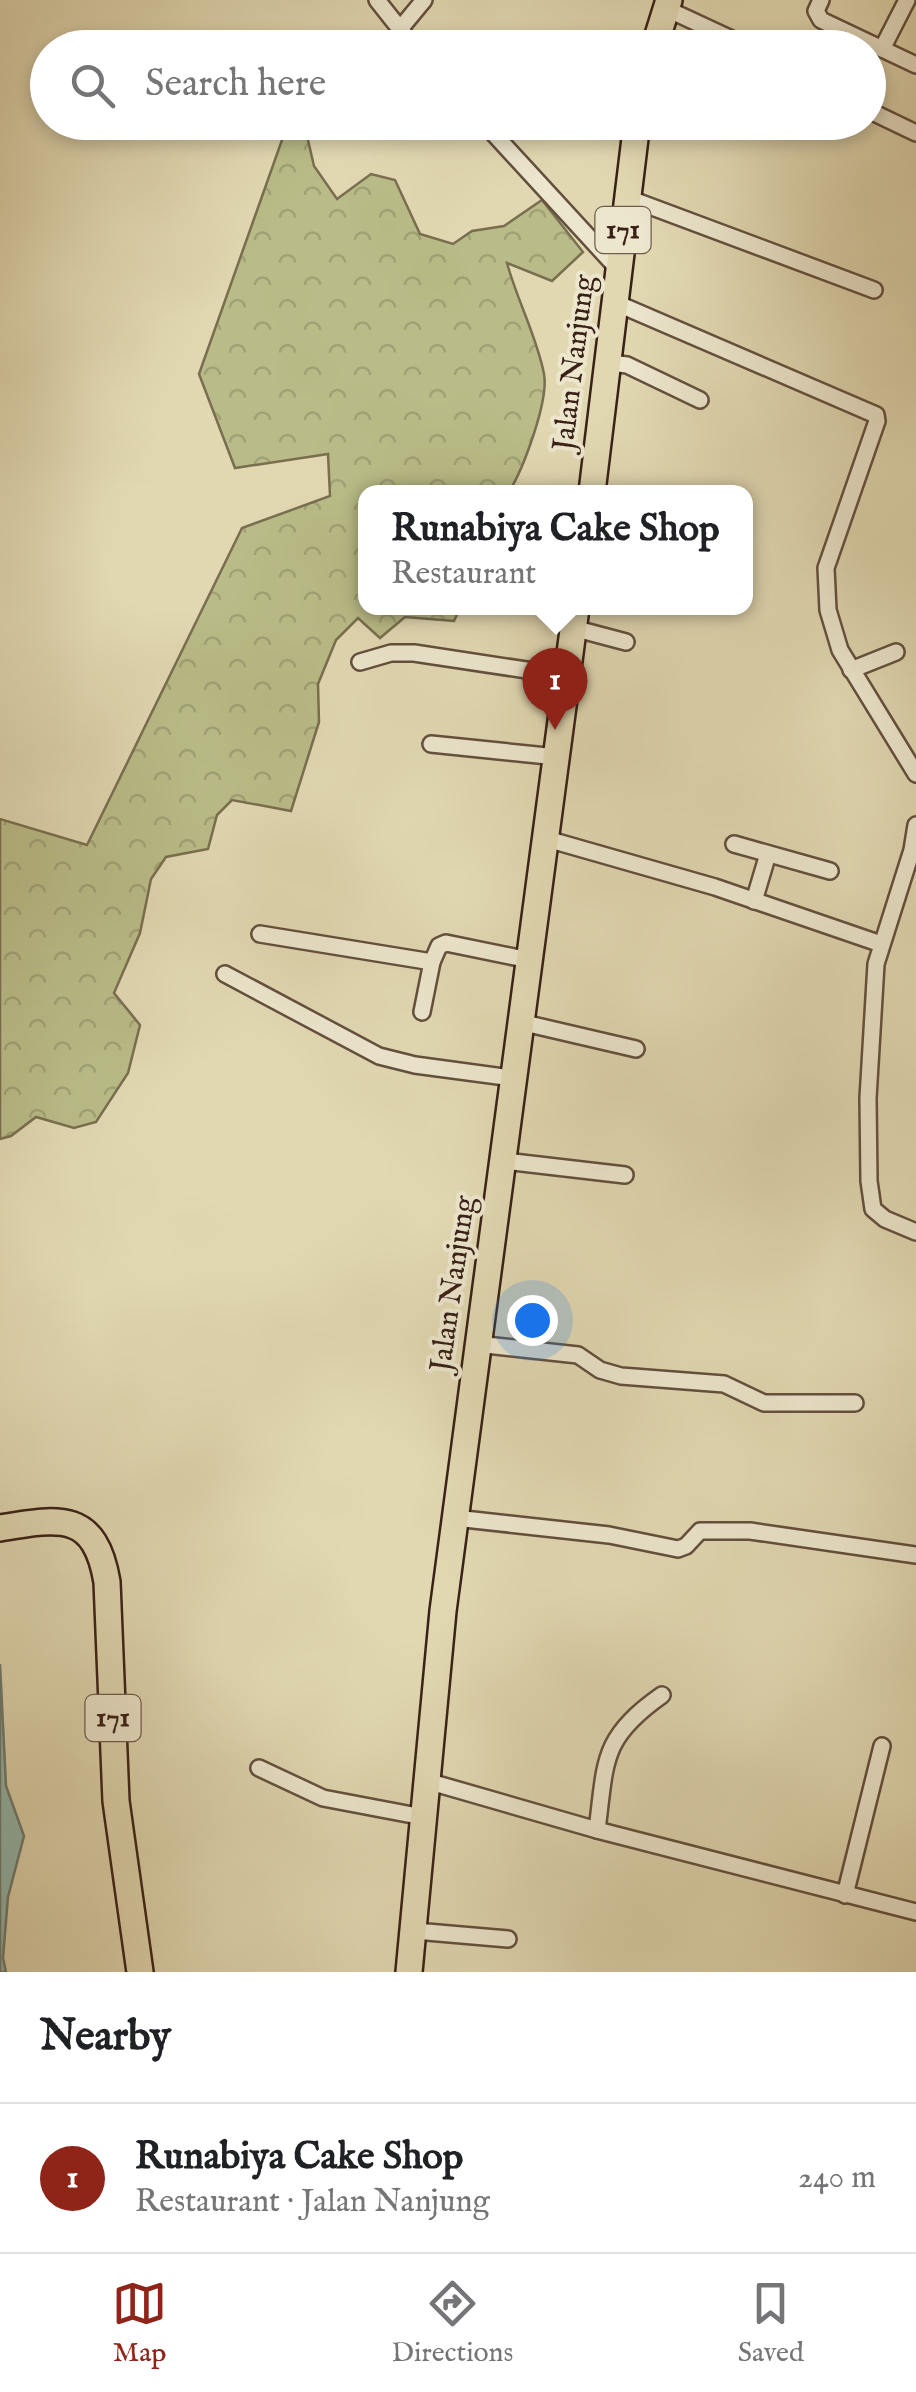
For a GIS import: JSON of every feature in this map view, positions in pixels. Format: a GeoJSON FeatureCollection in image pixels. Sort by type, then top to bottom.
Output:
{"type":"FeatureCollection","features":[{"type":"Feature","properties":{"kind":"main road"},"geometry":{"type":"LineString","coordinates":[[660,30],[668,4]]}},
{"type":"Feature","properties":{"kind":"main road","name":"Jalan Nanjung"},"geometry":{"type":"LineString","coordinates":[[593,485],[635,140]]}},
{"type":"Feature","properties":{"kind":"main road","name":"Jalan Nanjung"},"geometry":{"type":"LineString","coordinates":[[409,1972],[442,1612],[575,618]]}},
{"type":"Feature","properties":{"kind":"main road","name":"171"},"geometry":{"type":"LineString","coordinates":[[12,1526],[59,1521],[83,1530],[95,1540],[102,1554],[107,1582],[117,1816],[140,1972]]}},
{"type":"Feature","properties":{"kind":"street"},"geometry":{"type":"LineString","coordinates":[[378,0],[400,29],[424,0]]}},
{"type":"Feature","properties":{"kind":"street"},"geometry":{"type":"LineString","coordinates":[[821,0],[816,11],[821,20],[843,30]]}},
{"type":"Feature","properties":{"kind":"street"},"geometry":{"type":"LineString","coordinates":[[886,40],[906,0]]}},
{"type":"Feature","properties":{"kind":"street"},"geometry":{"type":"LineString","coordinates":[[668,4],[717,30]]}},
{"type":"Feature","properties":{"kind":"street"},"geometry":{"type":"LineString","coordinates":[[886,50],[916,65]]}},
{"type":"Feature","properties":{"kind":"street"},"geometry":{"type":"LineString","coordinates":[[886,119],[916,133]]}},
{"type":"Feature","properties":{"kind":"street"},"geometry":{"type":"LineString","coordinates":[[499,140],[618,269]]}},
{"type":"Feature","properties":{"kind":"street"},"geometry":{"type":"LineString","coordinates":[[628,198],[874,290]]}},
{"type":"Feature","properties":{"kind":"street"},"geometry":{"type":"LineString","coordinates":[[616,303],[876,414],[826,568],[828,610],[840,650],[916,774]]}},
{"type":"Feature","properties":{"kind":"street"},"geometry":{"type":"LineString","coordinates":[[610,363],[626,365],[700,400]]}},
{"type":"Feature","properties":{"kind":"street"},"geometry":{"type":"LineString","coordinates":[[575,618],[626,642]]}},
{"type":"Feature","properties":{"kind":"street"},"geometry":{"type":"LineString","coordinates":[[851,670],[896,652]]}},
{"type":"Feature","properties":{"kind":"street"},"geometry":{"type":"LineString","coordinates":[[360,662],[391,653],[414,653],[566,676]]}},
{"type":"Feature","properties":{"kind":"street"},"geometry":{"type":"LineString","coordinates":[[431,744],[557,756]]}},
{"type":"Feature","properties":{"kind":"street"},"geometry":{"type":"LineString","coordinates":[[916,826],[914,850],[876,964],[870,1057],[870,1191],[878,1215],[916,1232]]}},
{"type":"Feature","properties":{"kind":"street"},"geometry":{"type":"LineString","coordinates":[[547,839],[715,887],[881,944]]}},
{"type":"Feature","properties":{"kind":"street"},"geometry":{"type":"LineString","coordinates":[[734,844],[830,872]]}},
{"type":"Feature","properties":{"kind":"street"},"geometry":{"type":"LineString","coordinates":[[754,902],[768,854]]}},
{"type":"Feature","properties":{"kind":"street"},"geometry":{"type":"LineString","coordinates":[[260,934],[432,962]]}},
{"type":"Feature","properties":{"kind":"street"},"geometry":{"type":"LineString","coordinates":[[422,1012],[436,949],[446,944],[529,960]]}},
{"type":"Feature","properties":{"kind":"street"},"geometry":{"type":"LineString","coordinates":[[225,974],[379,1056],[415,1065],[512,1078]]}},
{"type":"Feature","properties":{"kind":"street"},"geometry":{"type":"LineString","coordinates":[[520,1022],[636,1049]]}},
{"type":"Feature","properties":{"kind":"street"},"geometry":{"type":"LineString","coordinates":[[505,1161],[625,1174]]}},
{"type":"Feature","properties":{"kind":"street"},"geometry":{"type":"LineString","coordinates":[[478,1344],[578,1354],[600,1370],[621,1376],[724,1384],[764,1403],[854,1403]]}},
{"type":"Feature","properties":{"kind":"street"},"geometry":{"type":"LineString","coordinates":[[455,1518],[609,1535],[678,1549],[700,1531],[750,1531],[916,1555]]}},
{"type":"Feature","properties":{"kind":"street"},"geometry":{"type":"LineString","coordinates":[[597,1830],[606,1756],[626,1722],[662,1695]]}},
{"type":"Feature","properties":{"kind":"street"},"geometry":{"type":"LineString","coordinates":[[844,1895],[882,1746]]}},
{"type":"Feature","properties":{"kind":"street"},"geometry":{"type":"LineString","coordinates":[[259,1768],[323,1798],[422,1817]]}},
{"type":"Feature","properties":{"kind":"street"},"geometry":{"type":"LineString","coordinates":[[427,1781],[597,1830],[916,1912]]}},
{"type":"Feature","properties":{"kind":"street"},"geometry":{"type":"LineString","coordinates":[[414,1931],[508,1939]]}},
{"type":"Feature","properties":{"kind":"green space"},"geometry":{"type":"Polygon","coordinates":[[[282,140],[308,140],[314,166],[337,199],[371,174],[395,180],[420,234],[453,244],[472,231],[504,226],[542,200],[583,252],[552,281],[507,263],[537,346],[545,386],[528,452],[512,485],[358,485],[358,615],[457,615],[454,621],[405,617],[380,638],[358,618],[336,640],[318,684],[319,722],[291,811],[232,800],[217,815],[208,849],[166,857],[151,879],[140,933],[114,993],[140,1025],[128,1073],[96,1122],[74,1128],[36,1117],[11,1136],[0,1139],[0,819],[87,845],[242,528],[330,496],[328,454],[235,468],[199,374],[282,140]]]}},
{"type":"Feature","properties":{"kind":"water"},"geometry":{"type":"Polygon","coordinates":[[[0,1664],[6,1786],[24,1836],[8,1897],[3,1958],[6,1972],[0,1972],[0,1664]]]}},
{"type":"Feature","properties":{"kind":"place","name":"Runabiya Cake Shop"},"geometry":{"type":"Point","coordinates":[555,730]}}]}
